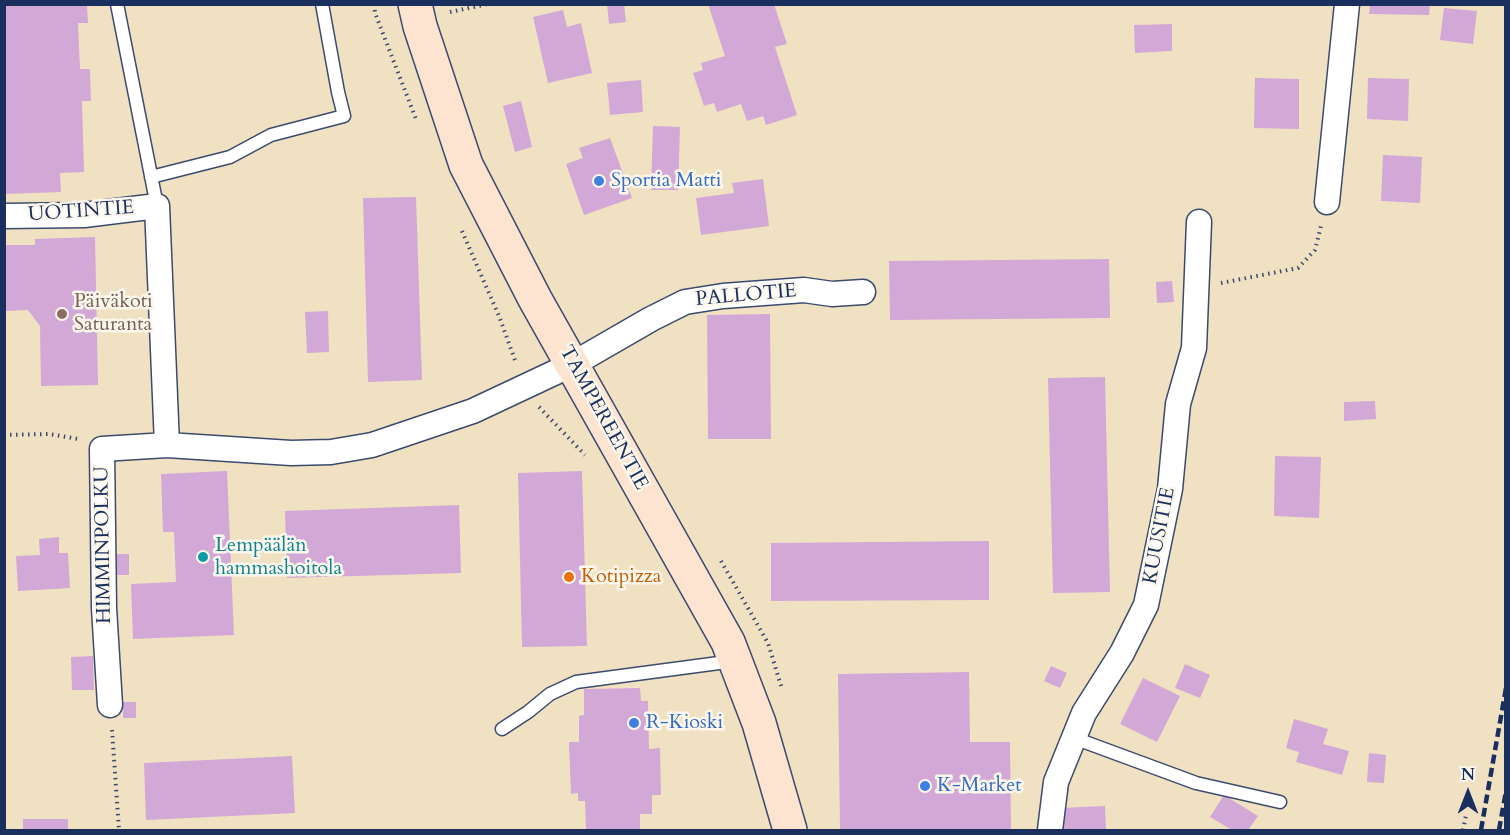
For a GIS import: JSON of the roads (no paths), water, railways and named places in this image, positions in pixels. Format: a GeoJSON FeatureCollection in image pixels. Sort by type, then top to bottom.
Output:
{"type":"FeatureCollection","features":[{"type":"Feature","properties":{"kind":"main road","name":"TAMPEREENTIE"},"geometry":{"type":"LineString","coordinates":[[415,4],[420,26],[466,165],[535,299],[728,642],[759,723],[790,831]]}},
{"type":"Feature","properties":{"kind":"street"},"geometry":{"type":"LineString","coordinates":[[1327,202],[1347,4]]}},
{"type":"Feature","properties":{"kind":"street"},"geometry":{"type":"LineString","coordinates":[[157,206],[167,445]]}},
{"type":"Feature","properties":{"kind":"street","name":"UOTINTIE"},"geometry":{"type":"LineString","coordinates":[[4,216],[84,214],[157,206]]}},
{"type":"Feature","properties":{"kind":"street","name":"KUUSITIE"},"geometry":{"type":"LineString","coordinates":[[1050,831],[1056,782],[1084,712],[1122,652],[1146,604],[1170,489],[1178,404],[1194,348],[1200,222]]}},
{"type":"Feature","properties":{"kind":"street","name":"PALLOTIE"},"geometry":{"type":"LineString","coordinates":[[573,364],[685,302],[723,296],[804,290],[832,294],[863,292]]}},
{"type":"Feature","properties":{"kind":"street","name":"HIMMINPOLKU"},"geometry":{"type":"LineString","coordinates":[[111,705],[104,608],[102,449],[167,445],[291,453],[331,452],[372,445],[473,411],[573,364]]}},
{"type":"Feature","properties":{"kind":"lane"},"geometry":{"type":"LineString","coordinates":[[117,4],[157,206]]}},
{"type":"Feature","properties":{"kind":"lane"},"geometry":{"type":"LineString","coordinates":[[151,177],[230,157],[271,135],[344,116],[322,4]]}},
{"type":"Feature","properties":{"kind":"lane"},"geometry":{"type":"LineString","coordinates":[[502,729],[550,694],[576,682],[736,661]]}},
{"type":"Feature","properties":{"kind":"lane"},"geometry":{"type":"LineString","coordinates":[[1074,738],[1196,783],[1280,802]]}},
{"type":"Feature","properties":{"kind":"railway"},"geometry":{"type":"LineString","coordinates":[[1481,830],[1506,688]]}},
{"type":"Feature","properties":{"kind":"railway"},"geometry":{"type":"LineString","coordinates":[[1499,830],[1506,791]]}},
{"type":"Feature","properties":{"kind":"place","name":"Sportia Matti"},"geometry":{"type":"Point","coordinates":[599,181]}},
{"type":"Feature","properties":{"kind":"place","name":"Päiväkoti Saturanta"},"geometry":{"type":"Point","coordinates":[62,314]}},
{"type":"Feature","properties":{"kind":"place","name":"Lempäälän hammashoitola"},"geometry":{"type":"Point","coordinates":[203,557]}},
{"type":"Feature","properties":{"kind":"place","name":"Kotipizza"},"geometry":{"type":"Point","coordinates":[569,577]}},
{"type":"Feature","properties":{"kind":"place","name":"R-Kioski"},"geometry":{"type":"Point","coordinates":[634,723]}},
{"type":"Feature","properties":{"kind":"place","name":"K-Market"},"geometry":{"type":"Point","coordinates":[925,786]}}]}
